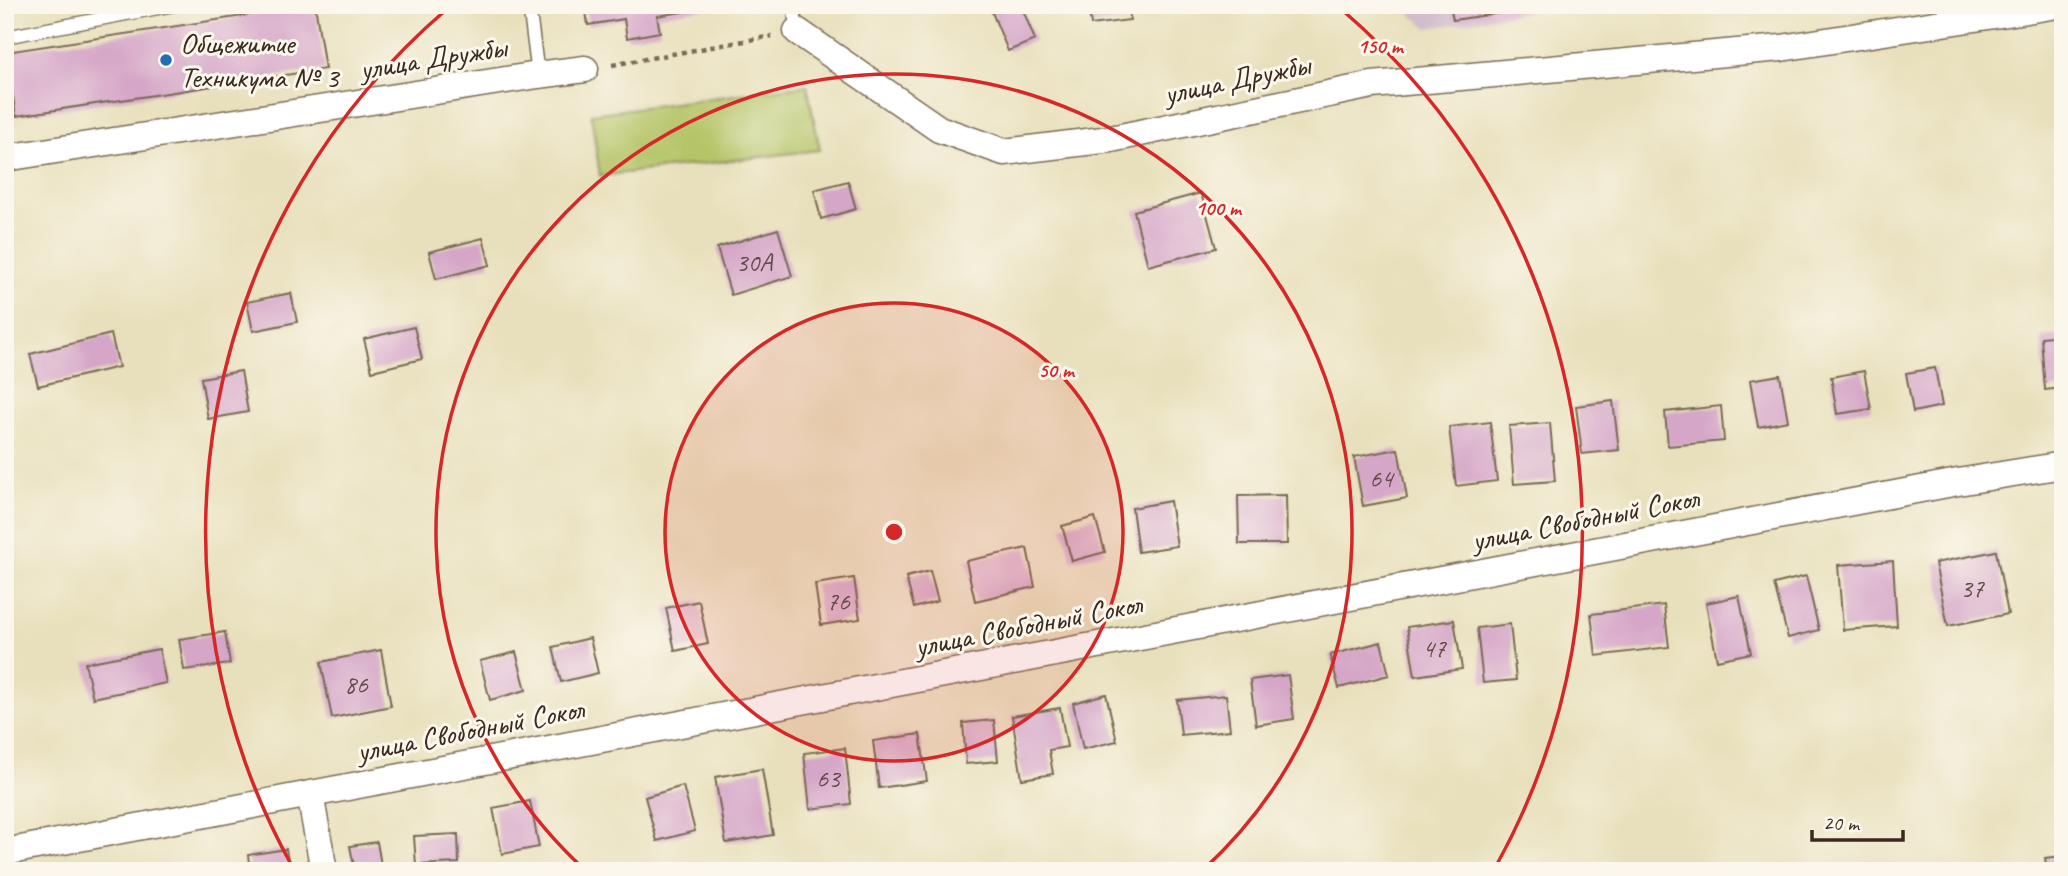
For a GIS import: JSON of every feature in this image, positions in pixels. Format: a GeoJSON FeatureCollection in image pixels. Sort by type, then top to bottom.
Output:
{"type":"FeatureCollection","features":[{"type":"Feature","properties":{"kind":"street","name":"улица Дружбы"},"geometry":{"type":"LineString","coordinates":[[797,31],[939,129],[1004,152],[1111,139],[1372,85],[1781,48],[2057,5]]}},
{"type":"Feature","properties":{"kind":"street","name":"улица Дружбы"},"geometry":{"type":"LineString","coordinates":[[5,158],[585,69]]}},
{"type":"Feature","properties":{"kind":"street","name":"улица Свободный Сокол"},"geometry":{"type":"LineString","coordinates":[[5,852],[1958,482],[2063,465]]}},
{"type":"Feature","properties":{"kind":"street"},"geometry":{"type":"LineString","coordinates":[[310,794],[324,871]]}},
{"type":"Feature","properties":{"kind":"lane"},"geometry":{"type":"LineString","coordinates":[[5,37],[174,5]]}},
{"type":"Feature","properties":{"kind":"lane"},"geometry":{"type":"LineString","coordinates":[[529,5],[538,75]]}},
{"type":"Feature","properties":{"kind":"lane"},"geometry":{"type":"LineString","coordinates":[[793,5],[797,31]]}},
{"type":"Feature","properties":{"kind":"path"},"geometry":{"type":"LineString","coordinates":[[585,69],[797,31]]}},
{"type":"Feature","properties":{"kind":"shaded area"},"geometry":{"type":"Polygon","coordinates":[[[1399,5],[1573,5],[1428,28],[1399,5]]]}},
{"type":"Feature","properties":{"kind":"green space"},"geometry":{"type":"Polygon","coordinates":[[[807,85],[820,150],[600,176],[591,114],[807,85]]]}},
{"type":"Feature","properties":{"kind":"building","name":"Общежитие Техникума № 3"},"geometry":{"type":"Polygon","coordinates":[[[315,5],[325,69],[16,116],[6,52],[315,5]]]}},
{"type":"Feature","properties":{"kind":"building"},"geometry":{"type":"Polygon","coordinates":[[[585,5],[713,7],[657,16],[660,32],[627,38],[624,19],[588,25],[585,5]]]}},
{"type":"Feature","properties":{"kind":"building"},"geometry":{"type":"Polygon","coordinates":[[[989,5],[1021,5],[1035,40],[1008,51],[989,5]]]}},
{"type":"Feature","properties":{"kind":"building"},"geometry":{"type":"Polygon","coordinates":[[[1088,5],[1128,5],[1130,20],[1091,25],[1088,5]]]}},
{"type":"Feature","properties":{"kind":"building"},"geometry":{"type":"Polygon","coordinates":[[[1450,5],[1541,5],[1542,7],[1453,20],[1450,5]]]}},
{"type":"Feature","properties":{"kind":"building"},"geometry":{"type":"Polygon","coordinates":[[[848,181],[856,209],[821,219],[814,190],[848,181]]]}},
{"type":"Feature","properties":{"kind":"building"},"geometry":{"type":"Polygon","coordinates":[[[1201,193],[1216,248],[1148,266],[1134,211],[1201,193]]]}},
{"type":"Feature","properties":{"kind":"building"},"geometry":{"type":"Polygon","coordinates":[[[778,229],[792,276],[731,295],[717,248],[778,229]]]}},
{"type":"Feature","properties":{"kind":"building"},"geometry":{"type":"Polygon","coordinates":[[[483,238],[490,265],[436,279],[429,252],[483,238]]]}},
{"type":"Feature","properties":{"kind":"building"},"geometry":{"type":"Polygon","coordinates":[[[291,293],[297,322],[253,331],[247,302],[291,293]]]}},
{"type":"Feature","properties":{"kind":"building"},"geometry":{"type":"Polygon","coordinates":[[[414,327],[422,359],[372,371],[364,339],[414,327]]]}},
{"type":"Feature","properties":{"kind":"building"},"geometry":{"type":"Polygon","coordinates":[[[111,334],[119,367],[38,386],[30,354],[111,334]]]}},
{"type":"Feature","properties":{"kind":"building"},"geometry":{"type":"Polygon","coordinates":[[[2063,335],[2063,388],[2045,390],[2041,337],[2063,335]]]}},
{"type":"Feature","properties":{"kind":"building"},"geometry":{"type":"Polygon","coordinates":[[[1935,368],[1942,406],[1913,412],[1906,373],[1935,368]]]}},
{"type":"Feature","properties":{"kind":"building"},"geometry":{"type":"Polygon","coordinates":[[[241,371],[248,412],[208,419],[201,378],[241,371]]]}},
{"type":"Feature","properties":{"kind":"building"},"geometry":{"type":"Polygon","coordinates":[[[1864,371],[1871,409],[1837,414],[1831,377],[1864,371]]]}},
{"type":"Feature","properties":{"kind":"building"},"geometry":{"type":"Polygon","coordinates":[[[1780,375],[1788,421],[1758,427],[1750,380],[1780,375]]]}},
{"type":"Feature","properties":{"kind":"building"},"geometry":{"type":"Polygon","coordinates":[[[1613,401],[1619,450],[1582,454],[1576,406],[1613,401]]]}},
{"type":"Feature","properties":{"kind":"building"},"geometry":{"type":"Polygon","coordinates":[[[1721,406],[1724,441],[1668,446],[1665,412],[1721,406]]]}},
{"type":"Feature","properties":{"kind":"building"},"geometry":{"type":"Polygon","coordinates":[[[1490,422],[1497,481],[1456,486],[1449,427],[1490,422]]]}},
{"type":"Feature","properties":{"kind":"building"},"geometry":{"type":"Polygon","coordinates":[[[1550,423],[1555,481],[1514,484],[1509,426],[1550,423]]]}},
{"type":"Feature","properties":{"kind":"building"},"geometry":{"type":"Polygon","coordinates":[[[1398,449],[1407,498],[1363,506],[1354,457],[1398,449]]]}},
{"type":"Feature","properties":{"kind":"building"},"geometry":{"type":"Polygon","coordinates":[[[1286,495],[1287,544],[1239,544],[1238,496],[1286,495]]]}},
{"type":"Feature","properties":{"kind":"building"},"geometry":{"type":"Polygon","coordinates":[[[1170,501],[1177,546],[1138,552],[1132,508],[1170,501]]]}},
{"type":"Feature","properties":{"kind":"building"},"geometry":{"type":"Polygon","coordinates":[[[1095,517],[1105,552],[1072,561],[1062,526],[1095,517]]]}},
{"type":"Feature","properties":{"kind":"building"},"geometry":{"type":"Polygon","coordinates":[[[1027,548],[1035,587],[975,601],[966,561],[1027,548]]]}},
{"type":"Feature","properties":{"kind":"building"},"geometry":{"type":"Polygon","coordinates":[[[1996,551],[2008,614],[1948,626],[1935,563],[1996,551]]]}},
{"type":"Feature","properties":{"kind":"building"},"geometry":{"type":"Polygon","coordinates":[[[1893,561],[1897,626],[1843,630],[1838,565],[1893,561]]]}},
{"type":"Feature","properties":{"kind":"building"},"geometry":{"type":"Polygon","coordinates":[[[930,571],[938,601],[914,608],[906,577],[930,571]]]}},
{"type":"Feature","properties":{"kind":"building"},"geometry":{"type":"Polygon","coordinates":[[[1806,576],[1819,630],[1788,638],[1774,584],[1806,576]]]}},
{"type":"Feature","properties":{"kind":"building"},"geometry":{"type":"Polygon","coordinates":[[[854,578],[860,619],[821,625],[815,584],[854,578]]]}},
{"type":"Feature","properties":{"kind":"building"},"geometry":{"type":"Polygon","coordinates":[[[1739,596],[1751,653],[1717,660],[1706,603],[1739,596]]]}},
{"type":"Feature","properties":{"kind":"building"},"geometry":{"type":"Polygon","coordinates":[[[699,601],[708,644],[675,651],[666,608],[699,601]]]}},
{"type":"Feature","properties":{"kind":"building"},"geometry":{"type":"Polygon","coordinates":[[[1664,605],[1669,647],[1596,656],[1591,614],[1664,605]]]}},
{"type":"Feature","properties":{"kind":"building"},"geometry":{"type":"Polygon","coordinates":[[[1454,620],[1462,669],[1415,676],[1407,627],[1454,620]]]}},
{"type":"Feature","properties":{"kind":"building"},"geometry":{"type":"Polygon","coordinates":[[[1510,624],[1516,680],[1483,683],[1477,628],[1510,624]]]}},
{"type":"Feature","properties":{"kind":"building"},"geometry":{"type":"Polygon","coordinates":[[[225,632],[230,664],[184,670],[179,639],[225,632]]]}},
{"type":"Feature","properties":{"kind":"building"},"geometry":{"type":"Polygon","coordinates":[[[590,638],[598,673],[561,682],[553,647],[590,638]]]}},
{"type":"Feature","properties":{"kind":"building"},"geometry":{"type":"Polygon","coordinates":[[[1381,642],[1389,675],[1339,688],[1330,655],[1381,642]]]}},
{"type":"Feature","properties":{"kind":"building"},"geometry":{"type":"Polygon","coordinates":[[[159,649],[166,683],[93,698],[85,663],[159,649]]]}},
{"type":"Feature","properties":{"kind":"building"},"geometry":{"type":"Polygon","coordinates":[[[381,650],[391,706],[332,718],[321,662],[381,650]]]}},
{"type":"Feature","properties":{"kind":"building"},"geometry":{"type":"Polygon","coordinates":[[[516,652],[526,690],[490,700],[480,661],[516,652]]]}},
{"type":"Feature","properties":{"kind":"building"},"geometry":{"type":"Polygon","coordinates":[[[1288,675],[1294,719],[1256,725],[1250,680],[1288,675]]]}},
{"type":"Feature","properties":{"kind":"building"},"geometry":{"type":"Polygon","coordinates":[[[1106,694],[1117,741],[1083,749],[1073,703],[1106,694]]]}},
{"type":"Feature","properties":{"kind":"building"},"geometry":{"type":"Polygon","coordinates":[[[1226,695],[1230,730],[1181,735],[1177,700],[1226,695]]]}},
{"type":"Feature","properties":{"kind":"building"},"geometry":{"type":"Polygon","coordinates":[[[1060,708],[1067,747],[1049,750],[1053,774],[1022,779],[1012,716],[1060,708]]]}},
{"type":"Feature","properties":{"kind":"building"},"geometry":{"type":"Polygon","coordinates":[[[994,720],[998,761],[966,764],[963,723],[994,720]]]}},
{"type":"Feature","properties":{"kind":"building"},"geometry":{"type":"Polygon","coordinates":[[[920,734],[927,781],[879,788],[873,741],[920,734]]]}},
{"type":"Feature","properties":{"kind":"building"},"geometry":{"type":"Polygon","coordinates":[[[845,748],[851,804],[810,809],[804,753],[845,748]]]}},
{"type":"Feature","properties":{"kind":"building"},"geometry":{"type":"Polygon","coordinates":[[[762,769],[773,835],[726,843],[715,777],[762,769]]]}},
{"type":"Feature","properties":{"kind":"building"},"geometry":{"type":"Polygon","coordinates":[[[683,786],[695,831],[657,841],[645,797],[683,786]]]}},
{"type":"Feature","properties":{"kind":"building"},"geometry":{"type":"Polygon","coordinates":[[[530,801],[539,847],[502,854],[493,808],[530,801]]]}},
{"type":"Feature","properties":{"kind":"building"},"geometry":{"type":"Polygon","coordinates":[[[458,834],[459,863],[416,865],[414,836],[458,834]]]}},
{"type":"Feature","properties":{"kind":"building"},"geometry":{"type":"Polygon","coordinates":[[[377,842],[382,871],[355,871],[350,846],[377,842]]]}},
{"type":"Feature","properties":{"kind":"building"},"geometry":{"type":"Polygon","coordinates":[[[286,849],[290,871],[250,871],[248,855],[286,849]]]}},
{"type":"Feature","properties":{"kind":"building"},"geometry":{"type":"Polygon","coordinates":[[[2063,856],[2063,871],[2047,871],[2045,858],[2063,856]]]}},
{"type":"Feature","properties":{"kind":"place","name":"Общежитие Техникума № 3"},"geometry":{"type":"Point","coordinates":[166,60]}}]}
